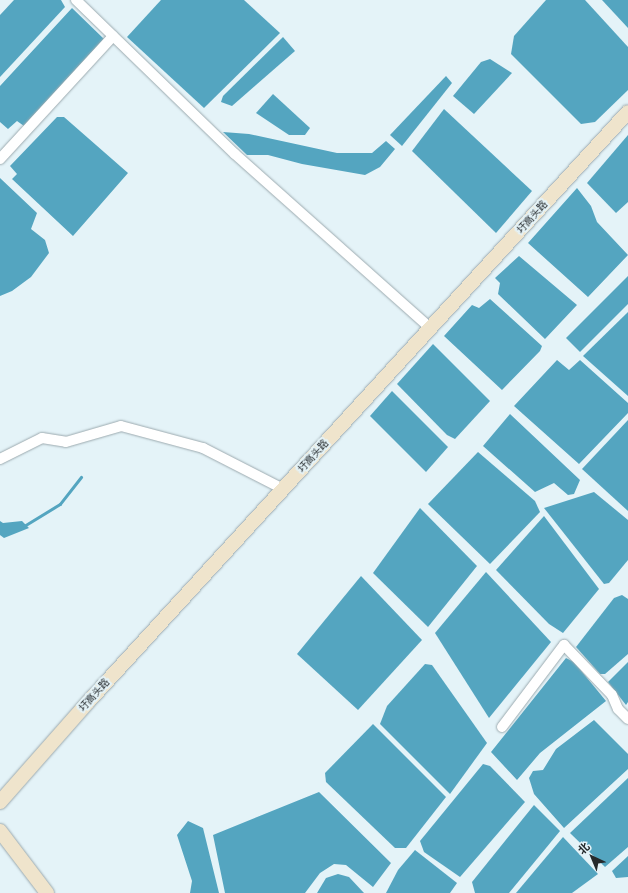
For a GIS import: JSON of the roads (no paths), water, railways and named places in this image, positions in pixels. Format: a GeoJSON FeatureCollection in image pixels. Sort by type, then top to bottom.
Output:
{"type":"FeatureCollection","features":[{"type":"Feature","properties":{"kind":"street"},"geometry":{"type":"LineString","coordinates":[[76,0],[235,154],[430,328]]}},
{"type":"Feature","properties":{"kind":"street"},"geometry":{"type":"LineString","coordinates":[[0,159],[113,36]]}},
{"type":"Feature","properties":{"kind":"street","name":"圩高头路"},"geometry":{"type":"LineString","coordinates":[[0,802],[283,488],[628,112]]}},
{"type":"Feature","properties":{"kind":"street"},"geometry":{"type":"LineString","coordinates":[[0,459],[42,438],[66,442],[121,426],[203,448],[283,488]]}},
{"type":"Feature","properties":{"kind":"street"},"geometry":{"type":"LineString","coordinates":[[502,727],[564,645],[612,694],[618,709],[628,719]]}},
{"type":"Feature","properties":{"kind":"street"},"geometry":{"type":"LineString","coordinates":[[0,831],[47,893]]}},
{"type":"Feature","properties":{"kind":"water"},"geometry":{"type":"Polygon","coordinates":[[[14,0],[61,0],[65,7],[0,77],[0,15],[14,0]]]}},
{"type":"Feature","properties":{"kind":"water"},"geometry":{"type":"Polygon","coordinates":[[[161,0],[244,0],[280,33],[204,108],[127,37],[161,0]]]}},
{"type":"Feature","properties":{"kind":"water"},"geometry":{"type":"Polygon","coordinates":[[[546,0],[585,0],[628,47],[628,90],[595,122],[581,124],[511,54],[514,36],[546,0]]]}},
{"type":"Feature","properties":{"kind":"water"},"geometry":{"type":"Polygon","coordinates":[[[602,0],[628,0],[628,28],[602,0]]]}},
{"type":"Feature","properties":{"kind":"water"},"geometry":{"type":"Polygon","coordinates":[[[72,8],[104,39],[24,126],[17,121],[8,129],[0,122],[0,86],[72,8]]]}},
{"type":"Feature","properties":{"kind":"water"},"geometry":{"type":"Polygon","coordinates":[[[283,37],[295,51],[232,106],[221,102],[223,96],[283,37]]]}},
{"type":"Feature","properties":{"kind":"water"},"geometry":{"type":"Polygon","coordinates":[[[490,59],[512,73],[474,114],[453,96],[481,62],[490,59]]]}},
{"type":"Feature","properties":{"kind":"water"},"geometry":{"type":"Polygon","coordinates":[[[446,76],[452,83],[402,146],[390,135],[446,76]]]}},
{"type":"Feature","properties":{"kind":"water"},"geometry":{"type":"Polygon","coordinates":[[[273,94],[310,128],[305,135],[289,135],[256,113],[273,94]]]}},
{"type":"Feature","properties":{"kind":"water"},"geometry":{"type":"Polygon","coordinates":[[[444,109],[532,191],[496,233],[412,151],[444,109]]]}},
{"type":"Feature","properties":{"kind":"water"},"geometry":{"type":"Polygon","coordinates":[[[57,117],[64,117],[128,173],[73,236],[12,179],[17,174],[10,166],[57,117]]]}},
{"type":"Feature","properties":{"kind":"water"},"geometry":{"type":"Polygon","coordinates":[[[223,132],[249,134],[337,153],[372,153],[386,141],[395,149],[380,167],[365,175],[302,164],[268,155],[247,155],[223,132]]]}},
{"type":"Feature","properties":{"kind":"water"},"geometry":{"type":"Polygon","coordinates":[[[628,135],[628,202],[616,213],[587,183],[628,135]]]}},
{"type":"Feature","properties":{"kind":"water"},"geometry":{"type":"Polygon","coordinates":[[[0,178],[37,213],[31,229],[45,240],[49,253],[31,277],[12,291],[0,296],[0,178]]]}},
{"type":"Feature","properties":{"kind":"water"},"geometry":{"type":"Polygon","coordinates":[[[577,188],[591,206],[597,222],[628,255],[588,297],[528,243],[577,188]]]}},
{"type":"Feature","properties":{"kind":"water"},"geometry":{"type":"Polygon","coordinates":[[[519,256],[577,305],[545,339],[498,294],[500,283],[495,278],[519,256]]]}},
{"type":"Feature","properties":{"kind":"water"},"geometry":{"type":"Polygon","coordinates":[[[628,276],[628,304],[580,352],[566,338],[628,276]]]}},
{"type":"Feature","properties":{"kind":"water"},"geometry":{"type":"Polygon","coordinates":[[[490,299],[542,346],[540,351],[502,390],[444,336],[472,305],[479,308],[490,299]]]}},
{"type":"Feature","properties":{"kind":"water"},"geometry":{"type":"Polygon","coordinates":[[[628,312],[628,396],[583,356],[628,312]]]}},
{"type":"Feature","properties":{"kind":"water"},"geometry":{"type":"Polygon","coordinates":[[[433,344],[490,401],[455,439],[447,435],[397,384],[433,344]]]}},
{"type":"Feature","properties":{"kind":"water"},"geometry":{"type":"Polygon","coordinates":[[[557,360],[569,370],[580,360],[628,403],[628,413],[579,464],[514,406],[557,360]]]}},
{"type":"Feature","properties":{"kind":"water"},"geometry":{"type":"Polygon","coordinates":[[[392,391],[448,447],[426,472],[370,416],[392,391]]]}},
{"type":"Feature","properties":{"kind":"water"},"geometry":{"type":"Polygon","coordinates":[[[510,414],[580,480],[574,494],[568,495],[554,483],[535,492],[483,446],[510,414]]]}},
{"type":"Feature","properties":{"kind":"water"},"geometry":{"type":"Polygon","coordinates":[[[628,420],[628,511],[582,469],[628,420]]]}},
{"type":"Feature","properties":{"kind":"water"},"geometry":{"type":"Polygon","coordinates":[[[478,452],[535,501],[540,512],[490,564],[428,504],[478,452]]]}},
{"type":"Feature","properties":{"kind":"water"},"geometry":{"type":"Polygon","coordinates":[[[594,492],[628,520],[628,560],[609,583],[604,584],[544,508],[594,492]]]}},
{"type":"Feature","properties":{"kind":"water"},"geometry":{"type":"Polygon","coordinates":[[[420,508],[477,566],[428,627],[373,573],[420,508]]]}},
{"type":"Feature","properties":{"kind":"water"},"geometry":{"type":"Polygon","coordinates":[[[544,516],[599,589],[563,633],[549,624],[496,570],[544,516]]]}},
{"type":"Feature","properties":{"kind":"water"},"geometry":{"type":"Polygon","coordinates":[[[0,521],[3,523],[22,521],[29,528],[4,538],[0,535],[0,521]]]}},
{"type":"Feature","properties":{"kind":"water"},"geometry":{"type":"Polygon","coordinates":[[[486,572],[551,642],[489,718],[435,633],[486,572]]]}},
{"type":"Feature","properties":{"kind":"water"},"geometry":{"type":"Polygon","coordinates":[[[361,576],[422,640],[358,710],[297,654],[361,576]]]}},
{"type":"Feature","properties":{"kind":"water"},"geometry":{"type":"Polygon","coordinates":[[[622,595],[628,599],[628,654],[605,674],[600,674],[576,647],[614,598],[622,595]]]}},
{"type":"Feature","properties":{"kind":"water"},"geometry":{"type":"Polygon","coordinates":[[[566,658],[574,662],[606,701],[540,753],[517,780],[491,752],[566,658]]]}},
{"type":"Feature","properties":{"kind":"water"},"geometry":{"type":"Polygon","coordinates":[[[628,662],[628,702],[626,705],[608,682],[628,662]]]}},
{"type":"Feature","properties":{"kind":"water"},"geometry":{"type":"Polygon","coordinates":[[[425,664],[432,665],[487,743],[450,794],[380,724],[387,706],[425,664]]]}},
{"type":"Feature","properties":{"kind":"water"},"geometry":{"type":"Polygon","coordinates":[[[594,720],[628,754],[628,769],[564,828],[534,794],[529,778],[533,771],[543,770],[556,749],[594,720]]]}},
{"type":"Feature","properties":{"kind":"water"},"geometry":{"type":"Polygon","coordinates":[[[373,724],[446,797],[406,848],[395,848],[326,782],[325,773],[373,724]]]}},
{"type":"Feature","properties":{"kind":"water"},"geometry":{"type":"Polygon","coordinates":[[[483,764],[490,766],[525,802],[460,877],[424,852],[420,841],[483,764]]]}},
{"type":"Feature","properties":{"kind":"water"},"geometry":{"type":"Polygon","coordinates":[[[628,778],[628,847],[605,867],[570,833],[628,778]]]}},
{"type":"Feature","properties":{"kind":"water"},"geometry":{"type":"Polygon","coordinates":[[[319,792],[391,863],[373,887],[346,865],[334,864],[320,873],[305,893],[225,893],[213,835],[319,792]]]}},
{"type":"Feature","properties":{"kind":"water"},"geometry":{"type":"Polygon","coordinates":[[[534,805],[560,831],[509,893],[475,893],[472,882],[534,805]]]}},
{"type":"Feature","properties":{"kind":"water"},"geometry":{"type":"Polygon","coordinates":[[[188,821],[203,828],[219,893],[190,893],[192,881],[177,835],[188,821]]]}},
{"type":"Feature","properties":{"kind":"water"},"geometry":{"type":"Polygon","coordinates":[[[563,837],[598,874],[572,893],[516,893],[563,837]]]}},
{"type":"Feature","properties":{"kind":"water"},"geometry":{"type":"Polygon","coordinates":[[[415,850],[457,883],[450,893],[386,893],[398,870],[415,850]]]}},
{"type":"Feature","properties":{"kind":"water"},"geometry":{"type":"Polygon","coordinates":[[[628,856],[628,877],[616,878],[612,871],[628,856]]]}},
{"type":"Feature","properties":{"kind":"water"},"geometry":{"type":"Polygon","coordinates":[[[338,874],[349,877],[364,893],[317,893],[326,878],[338,874]]]}},
{"type":"Feature","properties":{"kind":"waterway"},"geometry":{"type":"LineString","coordinates":[[24,526],[60,504],[81,477]]}}]}
